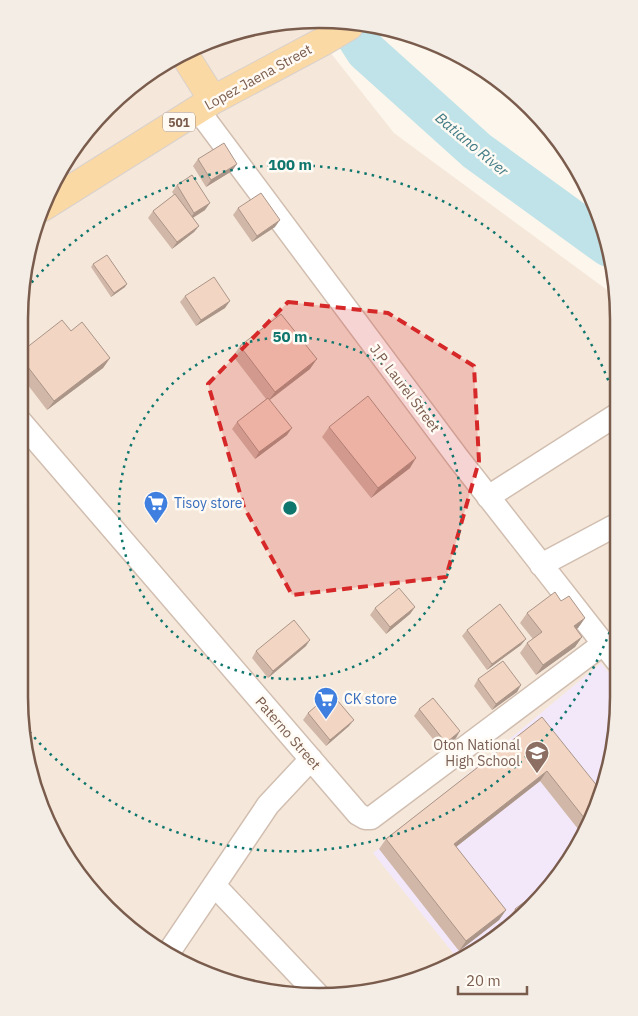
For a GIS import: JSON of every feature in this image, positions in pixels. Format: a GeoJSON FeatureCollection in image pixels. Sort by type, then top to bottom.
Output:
{"type":"FeatureCollection","features":[{"type":"Feature","properties":{"kind":"main road","name":"Lopez Jaena Street"},"geometry":{"type":"LineString","coordinates":[[53,200],[206,105],[344,29]]}},
{"type":"Feature","properties":{"kind":"main road"},"geometry":{"type":"LineString","coordinates":[[187,60],[206,105]]}},
{"type":"Feature","properties":{"kind":"street","name":"J.P. Laurel Street"},"geometry":{"type":"LineString","coordinates":[[206,105],[488,497],[610,653]]}},
{"type":"Feature","properties":{"kind":"street"},"geometry":{"type":"LineString","coordinates":[[488,497],[610,419]]}},
{"type":"Feature","properties":{"kind":"street","name":"Paterno Street"},"geometry":{"type":"LineString","coordinates":[[28,430],[358,814],[365,818],[371,818],[610,653]]}},
{"type":"Feature","properties":{"kind":"street"},"geometry":{"type":"LineString","coordinates":[[541,564],[610,528]]}},
{"type":"Feature","properties":{"kind":"street"},"geometry":{"type":"LineString","coordinates":[[172,948],[268,806],[311,759]]}},
{"type":"Feature","properties":{"kind":"street"},"geometry":{"type":"LineString","coordinates":[[215,886],[311,988]]}},
{"type":"Feature","properties":{"kind":"highlighted area"},"geometry":{"type":"Polygon","coordinates":[[[288,302],[388,313],[474,366],[479,461],[446,577],[292,595],[244,507],[208,384],[288,302]]]}},
{"type":"Feature","properties":{"kind":"shaded area"},"geometry":{"type":"Polygon","coordinates":[[[311,28],[394,133],[609,291],[610,716],[605,756],[500,925],[465,949],[431,966],[376,983],[338,988],[300,988],[244,979],[207,966],[157,939],[127,916],[100,889],[77,859],[58,826],[43,791],[33,754],[28,716],[28,300],[37,244],[50,207],[67,173],[88,142],[113,113],[157,77],[190,58],[225,43],[262,33],[311,28]]]}},
{"type":"Feature","properties":{"kind":"shaded area","name":"Oton National High School"},"geometry":{"type":"Polygon","coordinates":[[[601,663],[610,674],[610,716],[605,754],[588,809],[571,843],[550,874],[525,903],[496,928],[454,955],[373,853],[601,663]]]}},
{"type":"Feature","properties":{"kind":"building"},"geometry":{"type":"Polygon","coordinates":[[[224,143],[237,164],[211,180],[198,159],[224,143]]]}},
{"type":"Feature","properties":{"kind":"building"},"geometry":{"type":"Polygon","coordinates":[[[192,175],[210,203],[194,213],[177,185],[192,175]]]}},
{"type":"Feature","properties":{"kind":"building"},"geometry":{"type":"Polygon","coordinates":[[[261,193],[280,220],[257,236],[238,208],[261,193]]]}},
{"type":"Feature","properties":{"kind":"building"},"geometry":{"type":"Polygon","coordinates":[[[175,194],[199,226],[177,242],[153,211],[175,194]]]}},
{"type":"Feature","properties":{"kind":"building"},"geometry":{"type":"Polygon","coordinates":[[[107,255],[127,284],[114,293],[93,264],[107,255]]]}},
{"type":"Feature","properties":{"kind":"building"},"geometry":{"type":"Polygon","coordinates":[[[214,277],[230,301],[201,320],[185,296],[214,277]]]}},
{"type":"Feature","properties":{"kind":"building"},"geometry":{"type":"Polygon","coordinates":[[[281,314],[317,359],[275,392],[240,346],[281,314]]]}},
{"type":"Feature","properties":{"kind":"building"},"geometry":{"type":"Polygon","coordinates":[[[62,320],[71,331],[82,322],[110,358],[54,401],[28,367],[28,347],[62,320]]]}},
{"type":"Feature","properties":{"kind":"building"},"geometry":{"type":"Polygon","coordinates":[[[368,396],[416,458],[378,488],[329,427],[368,396]]]}},
{"type":"Feature","properties":{"kind":"building"},"geometry":{"type":"Polygon","coordinates":[[[268,398],[292,428],[259,452],[237,422],[268,398]]]}},
{"type":"Feature","properties":{"kind":"building"},"geometry":{"type":"Polygon","coordinates":[[[399,588],[415,607],[390,627],[375,608],[399,588]]]}},
{"type":"Feature","properties":{"kind":"building"},"geometry":{"type":"Polygon","coordinates":[[[555,592],[561,601],[569,596],[585,618],[574,626],[582,637],[543,665],[527,643],[542,632],[527,613],[555,592]]]}},
{"type":"Feature","properties":{"kind":"building"},"geometry":{"type":"Polygon","coordinates":[[[500,604],[526,639],[492,664],[467,630],[500,604]]]}},
{"type":"Feature","properties":{"kind":"building"},"geometry":{"type":"Polygon","coordinates":[[[294,620],[310,640],[273,671],[256,651],[294,620]]]}},
{"type":"Feature","properties":{"kind":"building"},"geometry":{"type":"Polygon","coordinates":[[[503,661],[521,685],[496,704],[478,679],[503,661]]]}},
{"type":"Feature","properties":{"kind":"building"},"geometry":{"type":"Polygon","coordinates":[[[331,693],[354,720],[330,740],[308,713],[331,693]]]}},
{"type":"Feature","properties":{"kind":"building"},"geometry":{"type":"Polygon","coordinates":[[[433,698],[460,731],[446,743],[419,709],[433,698]]]}},
{"type":"Feature","properties":{"kind":"building"},"geometry":{"type":"Polygon","coordinates":[[[542,717],[597,785],[584,818],[547,771],[454,844],[506,910],[466,941],[386,839],[542,717]]]}},
{"type":"Feature","properties":{"kind":"building"},"geometry":{"type":"Polygon","coordinates":[[[530,898],[516,911],[515,909],[530,898]]]}},
{"type":"Feature","properties":{"kind":"building"},"geometry":{"type":"Polygon","coordinates":[[[502,922],[496,928],[479,940],[502,922]]]}},
{"type":"Feature","properties":{"kind":"waterway","name":"Batiano River"},"geometry":{"type":"LineString","coordinates":[[352,29],[366,51],[477,151],[600,240]]}},
{"type":"Feature","properties":{"kind":"place","name":"Tisoy store"},"geometry":{"type":"Point","coordinates":[156,524]}},
{"type":"Feature","properties":{"kind":"place","name":"CK store"},"geometry":{"type":"Point","coordinates":[326,720]}},
{"type":"Feature","properties":{"kind":"place","name":"Oton National High School"},"geometry":{"type":"Point","coordinates":[537,774]}}]}
